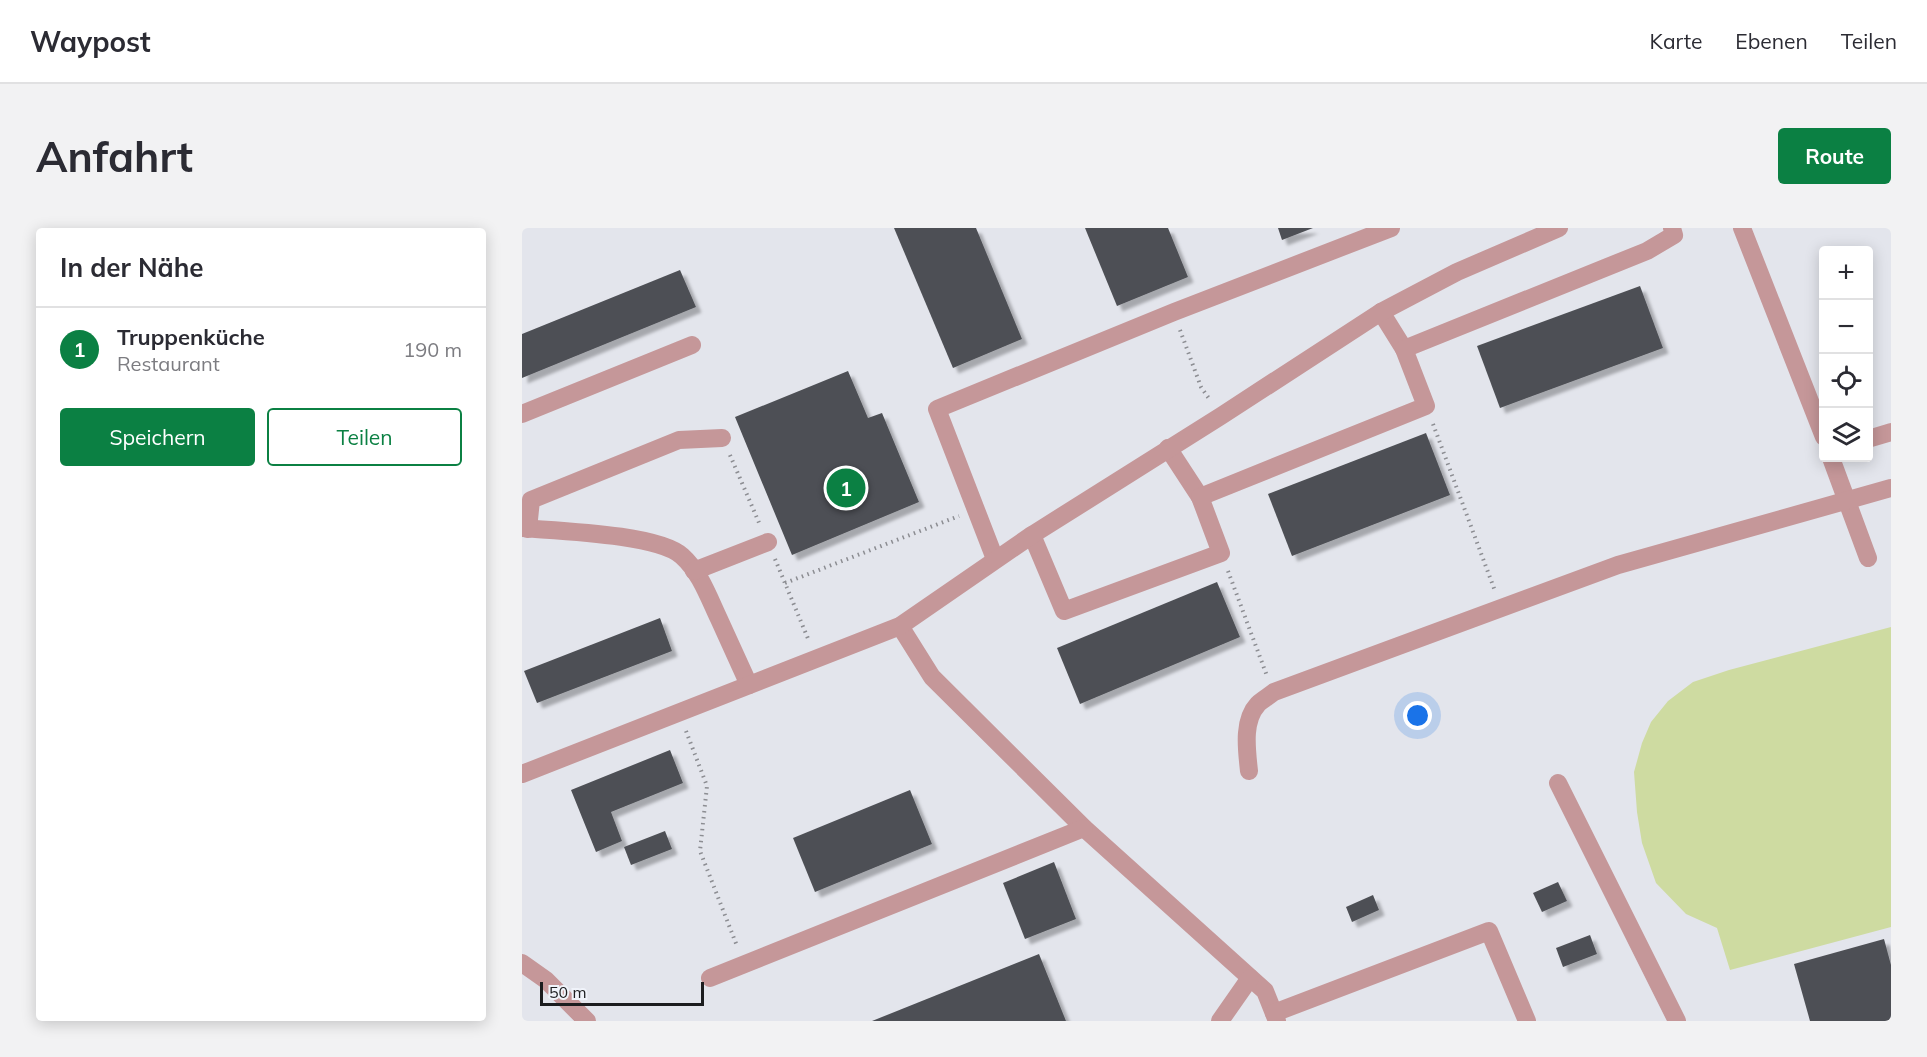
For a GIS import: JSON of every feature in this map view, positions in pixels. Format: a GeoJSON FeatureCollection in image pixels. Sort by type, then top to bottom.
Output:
{"type":"FeatureCollection","features":[{"type":"Feature","properties":{"kind":"street"},"geometry":{"type":"LineString","coordinates":[[995,559],[936,408],[1390,228]]}},
{"type":"Feature","properties":{"kind":"street"},"geometry":{"type":"LineString","coordinates":[[522,774],[900,626],[995,559],[1381,312],[1527,234],[1559,228]]}},
{"type":"Feature","properties":{"kind":"street"},"geometry":{"type":"LineString","coordinates":[[1404,349],[1647,251],[1674,235],[1672,228]]}},
{"type":"Feature","properties":{"kind":"street"},"geometry":{"type":"LineString","coordinates":[[1742,228],[1819,424]]}},
{"type":"Feature","properties":{"kind":"street"},"geometry":{"type":"LineString","coordinates":[[1200,497],[1426,406],[1404,349],[1381,312]]}},
{"type":"Feature","properties":{"kind":"street"},"geometry":{"type":"LineString","coordinates":[[522,414],[692,345]]}},
{"type":"Feature","properties":{"kind":"street"},"geometry":{"type":"LineString","coordinates":[[1873,439],[1891,432]]}},
{"type":"Feature","properties":{"kind":"street"},"geometry":{"type":"LineString","coordinates":[[722,438],[679,440],[531,500],[525,528],[642,540],[663,545],[681,555],[707,593],[749,685]]}},
{"type":"Feature","properties":{"kind":"street"},"geometry":{"type":"LineString","coordinates":[[1032,535],[1064,611],[1221,553],[1200,497],[1168,448]]}},
{"type":"Feature","properties":{"kind":"street"},"geometry":{"type":"LineString","coordinates":[[1833,462],[1868,558]]}},
{"type":"Feature","properties":{"kind":"street"},"geometry":{"type":"LineString","coordinates":[[1249,771],[1248,724],[1257,705],[1274,692],[1618,565],[1891,488]]}},
{"type":"Feature","properties":{"kind":"street"},"geometry":{"type":"LineString","coordinates":[[694,571],[768,542]]}},
{"type":"Feature","properties":{"kind":"street"},"geometry":{"type":"LineString","coordinates":[[900,626],[932,677],[1084,828],[1265,991],[1275,1017],[1489,931],[1527,1021]]}},
{"type":"Feature","properties":{"kind":"street"},"geometry":{"type":"LineString","coordinates":[[1558,783],[1677,1021]]}},
{"type":"Feature","properties":{"kind":"street"},"geometry":{"type":"LineString","coordinates":[[710,978],[1084,828]]}},
{"type":"Feature","properties":{"kind":"street"},"geometry":{"type":"LineString","coordinates":[[522,963],[546,980],[587,1021]]}},
{"type":"Feature","properties":{"kind":"street"},"geometry":{"type":"LineString","coordinates":[[1220,1021],[1250,978]]}},
{"type":"Feature","properties":{"kind":"path"},"geometry":{"type":"LineString","coordinates":[[1174,312],[1201,387],[1221,416]]}},
{"type":"Feature","properties":{"kind":"path"},"geometry":{"type":"LineString","coordinates":[[1426,406],[1501,608]]}},
{"type":"Feature","properties":{"kind":"path"},"geometry":{"type":"LineString","coordinates":[[785,583],[976,509]]}},
{"type":"Feature","properties":{"kind":"path"},"geometry":{"type":"LineString","coordinates":[[1221,553],[1274,692]]}},
{"type":"Feature","properties":{"kind":"path"},"geometry":{"type":"LineString","coordinates":[[679,713],[707,786],[700,851],[744,964]]}},
{"type":"Feature","properties":{"kind":"green space"},"geometry":{"type":"Polygon","coordinates":[[[1891,627],[1891,927],[1730,970],[1717,928],[1686,914],[1656,883],[1642,843],[1634,772],[1651,722],[1668,701],[1693,682],[1729,670],[1891,627]]]}},
{"type":"Feature","properties":{"kind":"building"},"geometry":{"type":"Polygon","coordinates":[[[894,228],[976,228],[1022,339],[953,368],[894,228]]]}},
{"type":"Feature","properties":{"kind":"building"},"geometry":{"type":"Polygon","coordinates":[[[1085,228],[1168,228],[1188,277],[1117,306],[1085,228]]]}},
{"type":"Feature","properties":{"kind":"building"},"geometry":{"type":"Polygon","coordinates":[[[1278,228],[1313,228],[1282,240],[1278,228]]]}},
{"type":"Feature","properties":{"kind":"building"},"geometry":{"type":"Polygon","coordinates":[[[680,270],[696,307],[522,378],[522,334],[680,270]]]}},
{"type":"Feature","properties":{"kind":"building"},"geometry":{"type":"Polygon","coordinates":[[[1640,286],[1663,348],[1500,408],[1477,346],[1640,286]]]}},
{"type":"Feature","properties":{"kind":"building"},"geometry":{"type":"Polygon","coordinates":[[[848,371],[868,418],[882,413],[919,502],[792,555],[735,417],[848,371]]]}},
{"type":"Feature","properties":{"kind":"building"},"geometry":{"type":"Polygon","coordinates":[[[1426,433],[1450,495],[1292,556],[1268,494],[1426,433]]]}},
{"type":"Feature","properties":{"kind":"building"},"geometry":{"type":"Polygon","coordinates":[[[1217,582],[1240,637],[1080,704],[1057,648],[1217,582]]]}},
{"type":"Feature","properties":{"kind":"building"},"geometry":{"type":"Polygon","coordinates":[[[660,618],[672,651],[537,703],[524,671],[660,618]]]}},
{"type":"Feature","properties":{"kind":"building"},"geometry":{"type":"Polygon","coordinates":[[[670,750],[683,783],[611,812],[622,841],[596,852],[571,790],[670,750]]]}},
{"type":"Feature","properties":{"kind":"building"},"geometry":{"type":"Polygon","coordinates":[[[910,790],[932,844],[815,892],[793,838],[910,790]]]}},
{"type":"Feature","properties":{"kind":"building"},"geometry":{"type":"Polygon","coordinates":[[[665,831],[672,849],[631,865],[624,847],[665,831]]]}},
{"type":"Feature","properties":{"kind":"building"},"geometry":{"type":"Polygon","coordinates":[[[1054,862],[1076,919],[1025,939],[1003,883],[1054,862]]]}},
{"type":"Feature","properties":{"kind":"building"},"geometry":{"type":"Polygon","coordinates":[[[1558,882],[1567,901],[1542,912],[1533,893],[1558,882]]]}},
{"type":"Feature","properties":{"kind":"building"},"geometry":{"type":"Polygon","coordinates":[[[1373,895],[1379,910],[1352,922],[1346,907],[1373,895]]]}},
{"type":"Feature","properties":{"kind":"building"},"geometry":{"type":"Polygon","coordinates":[[[1590,935],[1597,954],[1563,967],[1556,948],[1590,935]]]}},
{"type":"Feature","properties":{"kind":"building"},"geometry":{"type":"Polygon","coordinates":[[[1884,939],[1891,965],[1891,1021],[1810,1021],[1794,964],[1884,939]]]}},
{"type":"Feature","properties":{"kind":"building"},"geometry":{"type":"Polygon","coordinates":[[[1039,954],[1066,1021],[872,1021],[1039,954]]]}},
{"type":"Feature","properties":{"kind":"place","name":"Truppenküche"},"geometry":{"type":"Point","coordinates":[846,488]}}]}
